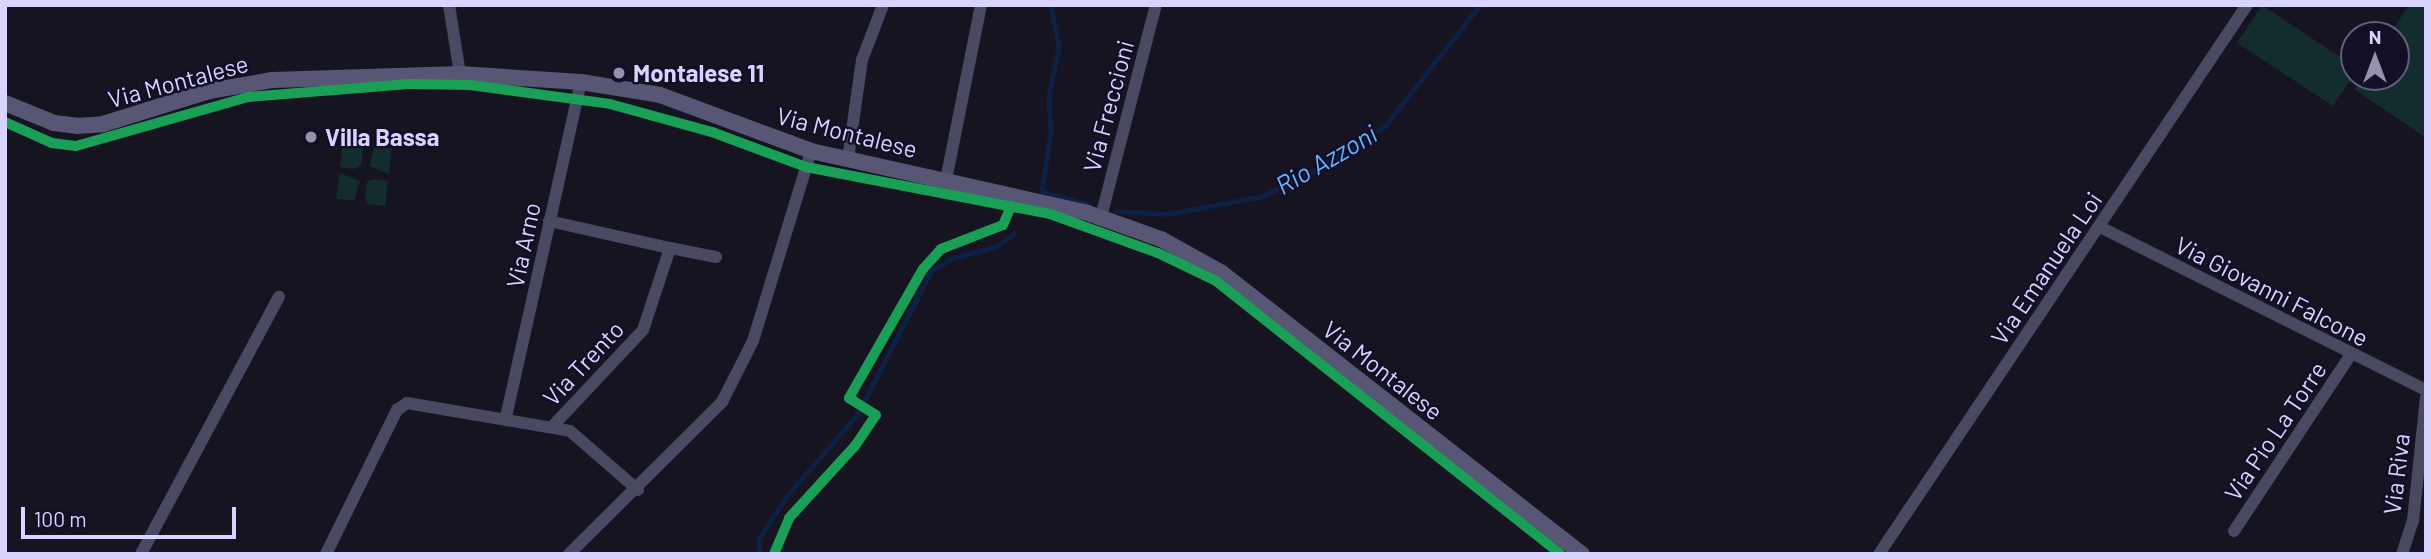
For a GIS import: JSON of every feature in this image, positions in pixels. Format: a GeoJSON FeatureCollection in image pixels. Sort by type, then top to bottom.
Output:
{"type":"FeatureCollection","features":[{"type":"Feature","properties":{"kind":"street"},"geometry":{"type":"LineString","coordinates":[[449,5],[460,74]]}},
{"type":"Feature","properties":{"kind":"street"},"geometry":{"type":"LineString","coordinates":[[848,159],[862,60],[883,5]]}},
{"type":"Feature","properties":{"kind":"street"},"geometry":{"type":"LineString","coordinates":[[946,180],[981,5]]}},
{"type":"Feature","properties":{"kind":"street","name":"Via Freccioni"},"geometry":{"type":"LineString","coordinates":[[1101,217],[1156,5]]}},
{"type":"Feature","properties":{"kind":"street","name":"Via Emanuela Loi"},"geometry":{"type":"LineString","coordinates":[[1879,554],[2247,5]]}},
{"type":"Feature","properties":{"kind":"street","name":"Via Montalese"},"geometry":{"type":"LineString","coordinates":[[5,103],[54,123],[77,126],[103,124],[242,83],[460,74],[581,82],[652,93],[811,150],[1101,217],[1161,239],[1222,273],[1582,554]]}},
{"type":"Feature","properties":{"kind":"street","name":"Via Arno"},"geometry":{"type":"LineString","coordinates":[[506,418],[581,82]]}},
{"type":"Feature","properties":{"kind":"street"},"geometry":{"type":"LineString","coordinates":[[569,554],[638,489],[722,402],[753,341],[811,150]]}},
{"type":"Feature","properties":{"kind":"street"},"geometry":{"type":"LineString","coordinates":[[549,221],[716,257]]}},
{"type":"Feature","properties":{"kind":"street","name":"Via Giovanni Falcone"},"geometry":{"type":"LineString","coordinates":[[2100,227],[2351,355],[2426,390]]}},
{"type":"Feature","properties":{"kind":"street","name":"Via Trento"},"geometry":{"type":"LineString","coordinates":[[553,426],[643,330],[670,248]]}},
{"type":"Feature","properties":{"kind":"street"},"geometry":{"type":"LineString","coordinates":[[141,554],[279,298]]}},
{"type":"Feature","properties":{"kind":"street","name":"Via Pio La Torre"},"geometry":{"type":"LineString","coordinates":[[2234,531],[2351,355]]}},
{"type":"Feature","properties":{"kind":"street","name":"Via Riva"},"geometry":{"type":"LineString","coordinates":[[2402,554],[2413,521],[2426,398]]}},
{"type":"Feature","properties":{"kind":"street"},"geometry":{"type":"LineString","coordinates":[[326,554],[401,405],[419,403],[553,426],[577,435],[638,489]]}},
{"type":"Feature","properties":{"kind":"green space"},"geometry":{"type":"Polygon","coordinates":[[[2262,5],[2340,57],[2340,91],[2343,91],[2333,106],[2237,43],[2262,5]]]}},
{"type":"Feature","properties":{"kind":"green space"},"geometry":{"type":"Polygon","coordinates":[[[2409,5],[2426,5],[2426,138],[2357,91],[2410,91],[2410,21],[2398,21],[2409,5]]]}},
{"type":"Feature","properties":{"kind":"green space"},"geometry":{"type":"Polygon","coordinates":[[[343,141],[361,144],[361,165],[355,169],[340,167],[343,141]]]}},
{"type":"Feature","properties":{"kind":"green space"},"geometry":{"type":"Polygon","coordinates":[[[375,146],[392,148],[389,174],[369,166],[375,146]]]}},
{"type":"Feature","properties":{"kind":"green space"},"geometry":{"type":"Polygon","coordinates":[[[340,173],[360,181],[354,201],[336,199],[340,173]]]}},
{"type":"Feature","properties":{"kind":"green space"},"geometry":{"type":"Polygon","coordinates":[[[373,179],[388,181],[385,206],[367,204],[367,182],[373,179]]]}},
{"type":"Feature","properties":{"kind":"waterway"},"geometry":{"type":"LineString","coordinates":[[1051,5],[1059,47],[1049,96],[1051,132],[1042,191],[1088,204]]}},
{"type":"Feature","properties":{"kind":"waterway","name":"Rio Azzoni"},"geometry":{"type":"LineString","coordinates":[[1116,211],[1168,214],[1263,196],[1323,166],[1385,126],[1480,5]]}},
{"type":"Feature","properties":{"kind":"waterway"},"geometry":{"type":"LineString","coordinates":[[759,554],[759,539],[785,498],[857,415],[931,271],[950,259],[997,246],[1014,233]]}},
{"type":"Feature","properties":{"kind":"cycle path"},"geometry":{"type":"LineString","coordinates":[[5,122],[52,143],[76,146],[248,97],[411,84],[470,85],[610,104],[712,132],[806,167],[1050,214],[1158,253],[1216,281],[1560,554]]}},
{"type":"Feature","properties":{"kind":"cycle path"},"geometry":{"type":"LineString","coordinates":[[774,554],[789,518],[855,446],[876,415],[849,398],[923,269],[941,249],[1003,225],[1011,206]]}},
{"type":"Feature","properties":{"kind":"place","name":"Montalese 11"},"geometry":{"type":"Point","coordinates":[619,73]}},
{"type":"Feature","properties":{"kind":"place","name":"Villa Bassa"},"geometry":{"type":"Point","coordinates":[311,137]}}]}
